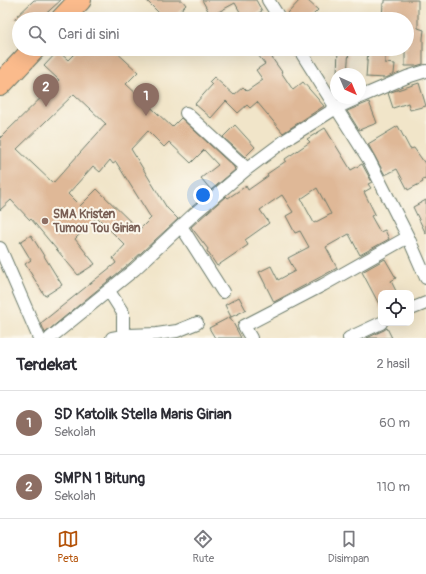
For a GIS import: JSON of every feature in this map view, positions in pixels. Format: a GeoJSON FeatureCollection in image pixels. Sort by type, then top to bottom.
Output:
{"type":"FeatureCollection","features":[{"type":"Feature","properties":{"kind":"highway"},"geometry":{"type":"LineString","coordinates":[[69,12],[80,0]]}},
{"type":"Feature","properties":{"kind":"highway"},"geometry":{"type":"LineString","coordinates":[[0,85],[27,56]]}},
{"type":"Feature","properties":{"kind":"street"},"geometry":{"type":"LineString","coordinates":[[268,0],[276,12]]}},
{"type":"Feature","properties":{"kind":"street"},"geometry":{"type":"LineString","coordinates":[[303,56],[369,160],[408,237],[426,278]]}},
{"type":"Feature","properties":{"kind":"street"},"geometry":{"type":"LineString","coordinates":[[366,95],[426,71]]}},
{"type":"Feature","properties":{"kind":"street"},"geometry":{"type":"LineString","coordinates":[[50,338],[135,269],[195,213],[247,169],[287,139],[336,108],[345,104]]}},
{"type":"Feature","properties":{"kind":"street"},"geometry":{"type":"LineString","coordinates":[[186,113],[247,169]]}},
{"type":"Feature","properties":{"kind":"street"},"geometry":{"type":"LineString","coordinates":[[181,226],[223,292]]}},
{"type":"Feature","properties":{"kind":"street"},"geometry":{"type":"LineString","coordinates":[[251,338],[244,326],[323,285],[408,237]]}},
{"type":"Feature","properties":{"kind":"street"},"geometry":{"type":"LineString","coordinates":[[0,248],[39,338]]}},
{"type":"Feature","properties":{"kind":"street"},"geometry":{"type":"LineString","coordinates":[[109,291],[123,313],[123,330],[128,336]]}},
{"type":"Feature","properties":{"kind":"street"},"geometry":{"type":"LineString","coordinates":[[414,308],[426,302]]}},
{"type":"Feature","properties":{"kind":"street"},"geometry":{"type":"LineString","coordinates":[[112,338],[177,331],[197,323]]}},
{"type":"Feature","properties":{"kind":"street"},"geometry":{"type":"LineString","coordinates":[[349,338],[378,324]]}},
{"type":"Feature","properties":{"kind":"building"},"geometry":{"type":"Polygon","coordinates":[[[34,0],[61,0],[48,12],[21,12],[34,0]]]}},
{"type":"Feature","properties":{"kind":"building"},"geometry":{"type":"Polygon","coordinates":[[[146,0],[182,0],[186,5],[178,12],[158,12],[146,0]]]}},
{"type":"Feature","properties":{"kind":"building"},"geometry":{"type":"Polygon","coordinates":[[[202,0],[256,0],[262,11],[240,12],[235,3],[218,12],[209,12],[202,0]]]}},
{"type":"Feature","properties":{"kind":"building"},"geometry":{"type":"Polygon","coordinates":[[[300,0],[307,0],[318,10],[316,12],[289,12],[300,0]]]}},
{"type":"Feature","properties":{"kind":"building"},"geometry":{"type":"Polygon","coordinates":[[[385,0],[418,0],[418,28],[424,30],[423,64],[416,66],[405,66],[405,56],[414,56],[414,12],[382,12],[383,3],[385,3],[385,0]]]}},
{"type":"Feature","properties":{"kind":"building"},"geometry":{"type":"Polygon","coordinates":[[[53,56],[64,56],[68,60],[72,56],[121,56],[138,72],[126,84],[172,127],[181,118],[234,167],[235,170],[211,190],[201,178],[218,165],[204,150],[191,163],[169,142],[164,147],[148,131],[131,149],[167,208],[178,219],[130,263],[45,333],[41,323],[116,263],[113,258],[125,245],[97,217],[75,239],[95,264],[78,275],[31,219],[30,220],[11,200],[0,210],[0,138],[59,80],[44,66],[53,56]],[[74,94],[17,149],[53,183],[106,124],[74,94]],[[110,160],[100,172],[93,166],[68,194],[80,206],[97,189],[139,230],[151,218],[116,162],[113,164],[110,160]]]}},
{"type":"Feature","properties":{"kind":"building"},"geometry":{"type":"Polygon","coordinates":[[[259,56],[275,56],[272,58],[293,90],[303,82],[324,106],[283,133],[257,102],[250,108],[247,105],[238,113],[226,101],[211,118],[195,104],[212,85],[209,82],[214,77],[234,95],[243,87],[247,91],[263,80],[256,70],[265,64],[259,56]]]}},
{"type":"Feature","properties":{"kind":"building"},"geometry":{"type":"Polygon","coordinates":[[[338,56],[348,56],[347,68],[337,68],[338,56]]]}},
{"type":"Feature","properties":{"kind":"building"},"geometry":{"type":"Polygon","coordinates":[[[368,56],[385,56],[385,63],[395,64],[394,74],[386,78],[366,77],[368,56]]]}},
{"type":"Feature","properties":{"kind":"building"},"geometry":{"type":"Polygon","coordinates":[[[419,83],[426,106],[410,110],[408,103],[393,108],[388,93],[419,83]]]}},
{"type":"Feature","properties":{"kind":"building"},"geometry":{"type":"Polygon","coordinates":[[[369,102],[377,123],[359,130],[347,111],[369,102]]]}},
{"type":"Feature","properties":{"kind":"building"},"geometry":{"type":"Polygon","coordinates":[[[235,125],[255,147],[245,157],[223,137],[235,125]]]}},
{"type":"Feature","properties":{"kind":"building"},"geometry":{"type":"Polygon","coordinates":[[[398,126],[410,149],[414,148],[426,165],[426,179],[422,180],[423,182],[408,190],[397,169],[385,175],[368,144],[398,126]]]}},
{"type":"Feature","properties":{"kind":"building"},"geometry":{"type":"Polygon","coordinates":[[[325,128],[351,170],[362,164],[372,182],[368,184],[371,188],[364,192],[375,214],[371,216],[380,232],[385,230],[389,239],[360,255],[349,234],[326,247],[337,268],[274,302],[259,272],[271,266],[278,280],[295,271],[288,258],[309,247],[300,231],[295,233],[286,216],[293,212],[282,195],[260,210],[269,223],[245,240],[248,245],[217,266],[207,251],[208,249],[191,227],[226,196],[228,198],[246,186],[248,190],[268,176],[267,174],[286,161],[285,159],[310,142],[307,139],[325,128]],[[317,188],[301,199],[314,223],[331,214],[317,188]]]}},
{"type":"Feature","properties":{"kind":"building"},"geometry":{"type":"Polygon","coordinates":[[[426,200],[426,234],[413,207],[426,200]]]}},
{"type":"Feature","properties":{"kind":"building"},"geometry":{"type":"Polygon","coordinates":[[[31,235],[62,285],[45,296],[25,264],[31,260],[20,242],[31,235]]]}},
{"type":"Feature","properties":{"kind":"building"},"geometry":{"type":"Polygon","coordinates":[[[385,259],[396,278],[391,281],[396,290],[378,290],[378,302],[362,272],[385,259]]]}},
{"type":"Feature","properties":{"kind":"building"},"geometry":{"type":"Polygon","coordinates":[[[239,297],[246,310],[231,317],[225,305],[239,297]]]}},
{"type":"Feature","properties":{"kind":"building"},"geometry":{"type":"Polygon","coordinates":[[[230,317],[241,338],[215,338],[209,328],[230,317]]]}},
{"type":"Feature","properties":{"kind":"building"},"geometry":{"type":"Polygon","coordinates":[[[387,328],[392,338],[367,338],[384,330],[387,328]]]}},
{"type":"Feature","properties":{"kind":"place","name":"SMPN 1 Bitung"},"geometry":{"type":"Point","coordinates":[46,107]}},
{"type":"Feature","properties":{"kind":"place","name":"SD Katolik Stella Maris Girian"},"geometry":{"type":"Point","coordinates":[146,116]}},
{"type":"Feature","properties":{"kind":"place","name":"SMA Kristen Tumou Tou Girian"},"geometry":{"type":"Point","coordinates":[45,221]}}]}
